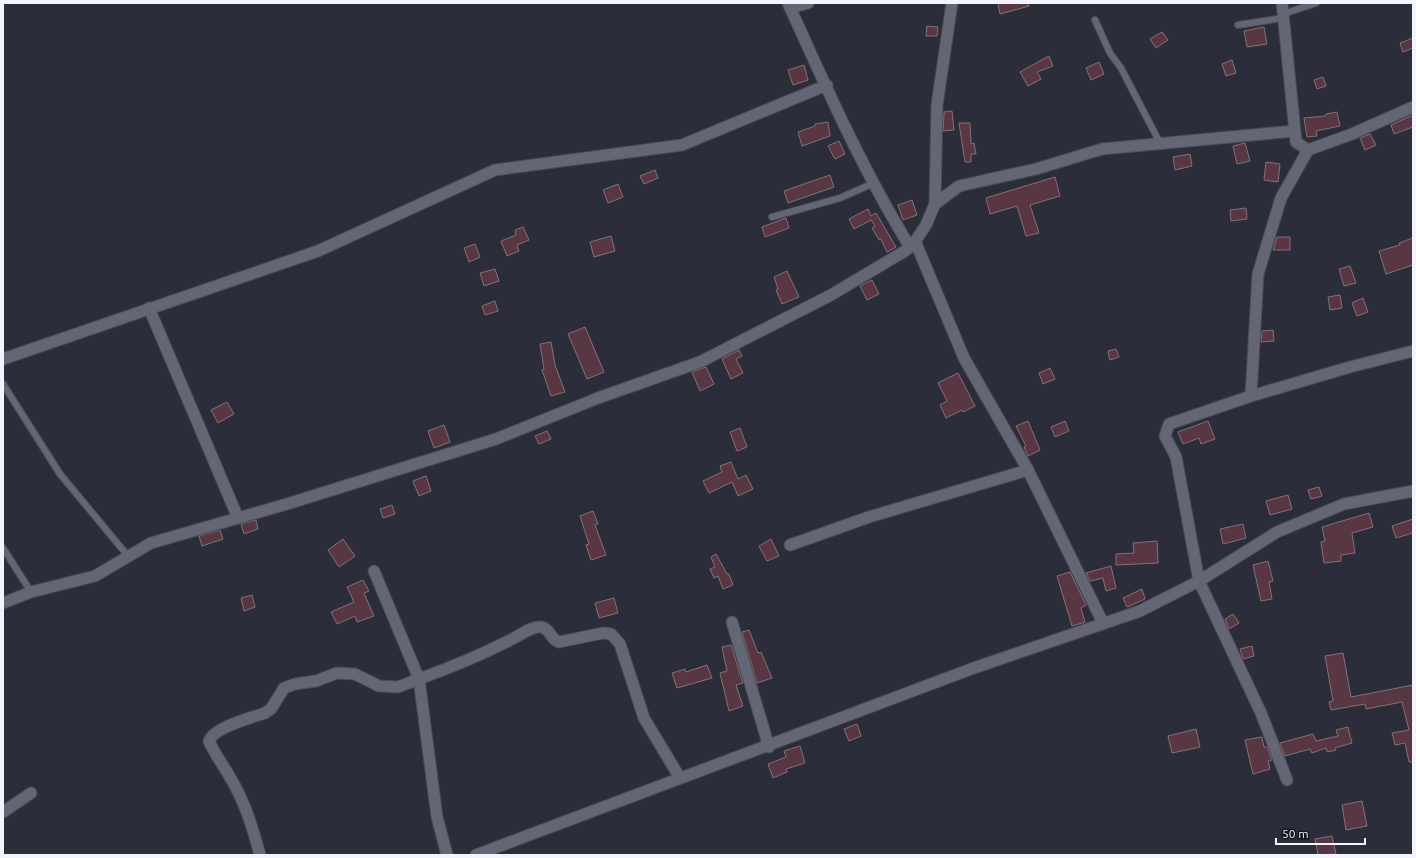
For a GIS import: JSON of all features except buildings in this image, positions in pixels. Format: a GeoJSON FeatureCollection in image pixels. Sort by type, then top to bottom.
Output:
{"type":"FeatureCollection","features":[{"type":"Feature","properties":{"kind":"street"},"geometry":{"type":"LineString","coordinates":[[808,3],[789,5],[888,212],[913,244],[964,358],[1028,470],[1103,623]]}},
{"type":"Feature","properties":{"kind":"street"},"geometry":{"type":"LineString","coordinates":[[3,603],[31,592],[95,576],[151,543],[496,439],[598,398],[700,362],[831,295],[913,244],[926,226],[935,204],[937,105],[952,3]]}},
{"type":"Feature","properties":{"kind":"street"},"geometry":{"type":"LineString","coordinates":[[1282,12],[1296,142],[1308,150]]}},
{"type":"Feature","properties":{"kind":"street"},"geometry":{"type":"LineString","coordinates":[[3,359],[318,251],[495,170],[682,145],[827,86]]}},
{"type":"Feature","properties":{"kind":"street"},"geometry":{"type":"LineString","coordinates":[[1251,396],[1258,274],[1281,198],[1308,150],[1352,134],[1413,107]]}},
{"type":"Feature","properties":{"kind":"street"},"geometry":{"type":"LineString","coordinates":[[935,204],[958,186],[1036,169],[1102,149],[1295,131]]}},
{"type":"Feature","properties":{"kind":"street"},"geometry":{"type":"LineString","coordinates":[[149,308],[238,518]]}},
{"type":"Feature","properties":{"kind":"street"},"geometry":{"type":"LineString","coordinates":[[1287,780],[1261,713],[1199,581],[1176,457],[1165,436],[1169,424],[1251,396],[1350,367],[1413,351]]}},
{"type":"Feature","properties":{"kind":"street"},"geometry":{"type":"LineString","coordinates":[[790,545],[868,517],[1028,470]]}},
{"type":"Feature","properties":{"kind":"street"},"geometry":{"type":"LineString","coordinates":[[476,855],[971,669],[1140,611],[1199,581],[1277,532],[1344,504],[1413,491]]}},
{"type":"Feature","properties":{"kind":"street"},"geometry":{"type":"LineString","coordinates":[[374,571],[419,679],[432,768],[436,810],[446,855]]}},
{"type":"Feature","properties":{"kind":"street"},"geometry":{"type":"LineString","coordinates":[[732,622],[769,746]]}},
{"type":"Feature","properties":{"kind":"street"},"geometry":{"type":"LineString","coordinates":[[260,855],[250,820],[232,780],[212,748],[209,741],[210,738],[219,731],[265,713],[271,709],[284,688],[295,684],[316,681],[337,673],[355,674],[379,686],[398,687],[488,651],[531,629],[541,627],[545,628],[554,640],[559,642],[603,633],[611,634],[620,644],[644,718],[680,778]]}},
{"type":"Feature","properties":{"kind":"street"},"geometry":{"type":"LineString","coordinates":[[3,812],[31,793]]}},
{"type":"Feature","properties":{"kind":"lane"},"geometry":{"type":"LineString","coordinates":[[1238,25],[1316,3]]}},
{"type":"Feature","properties":{"kind":"lane"},"geometry":{"type":"LineString","coordinates":[[1095,20],[1110,53],[1121,68],[1160,143]]}},
{"type":"Feature","properties":{"kind":"lane"},"geometry":{"type":"LineString","coordinates":[[772,217],[840,198],[874,183]]}},
{"type":"Feature","properties":{"kind":"lane"},"geometry":{"type":"LineString","coordinates":[[3,384],[60,474],[128,556]]}},
{"type":"Feature","properties":{"kind":"lane"},"geometry":{"type":"LineString","coordinates":[[3,548],[31,592]]}}]}
